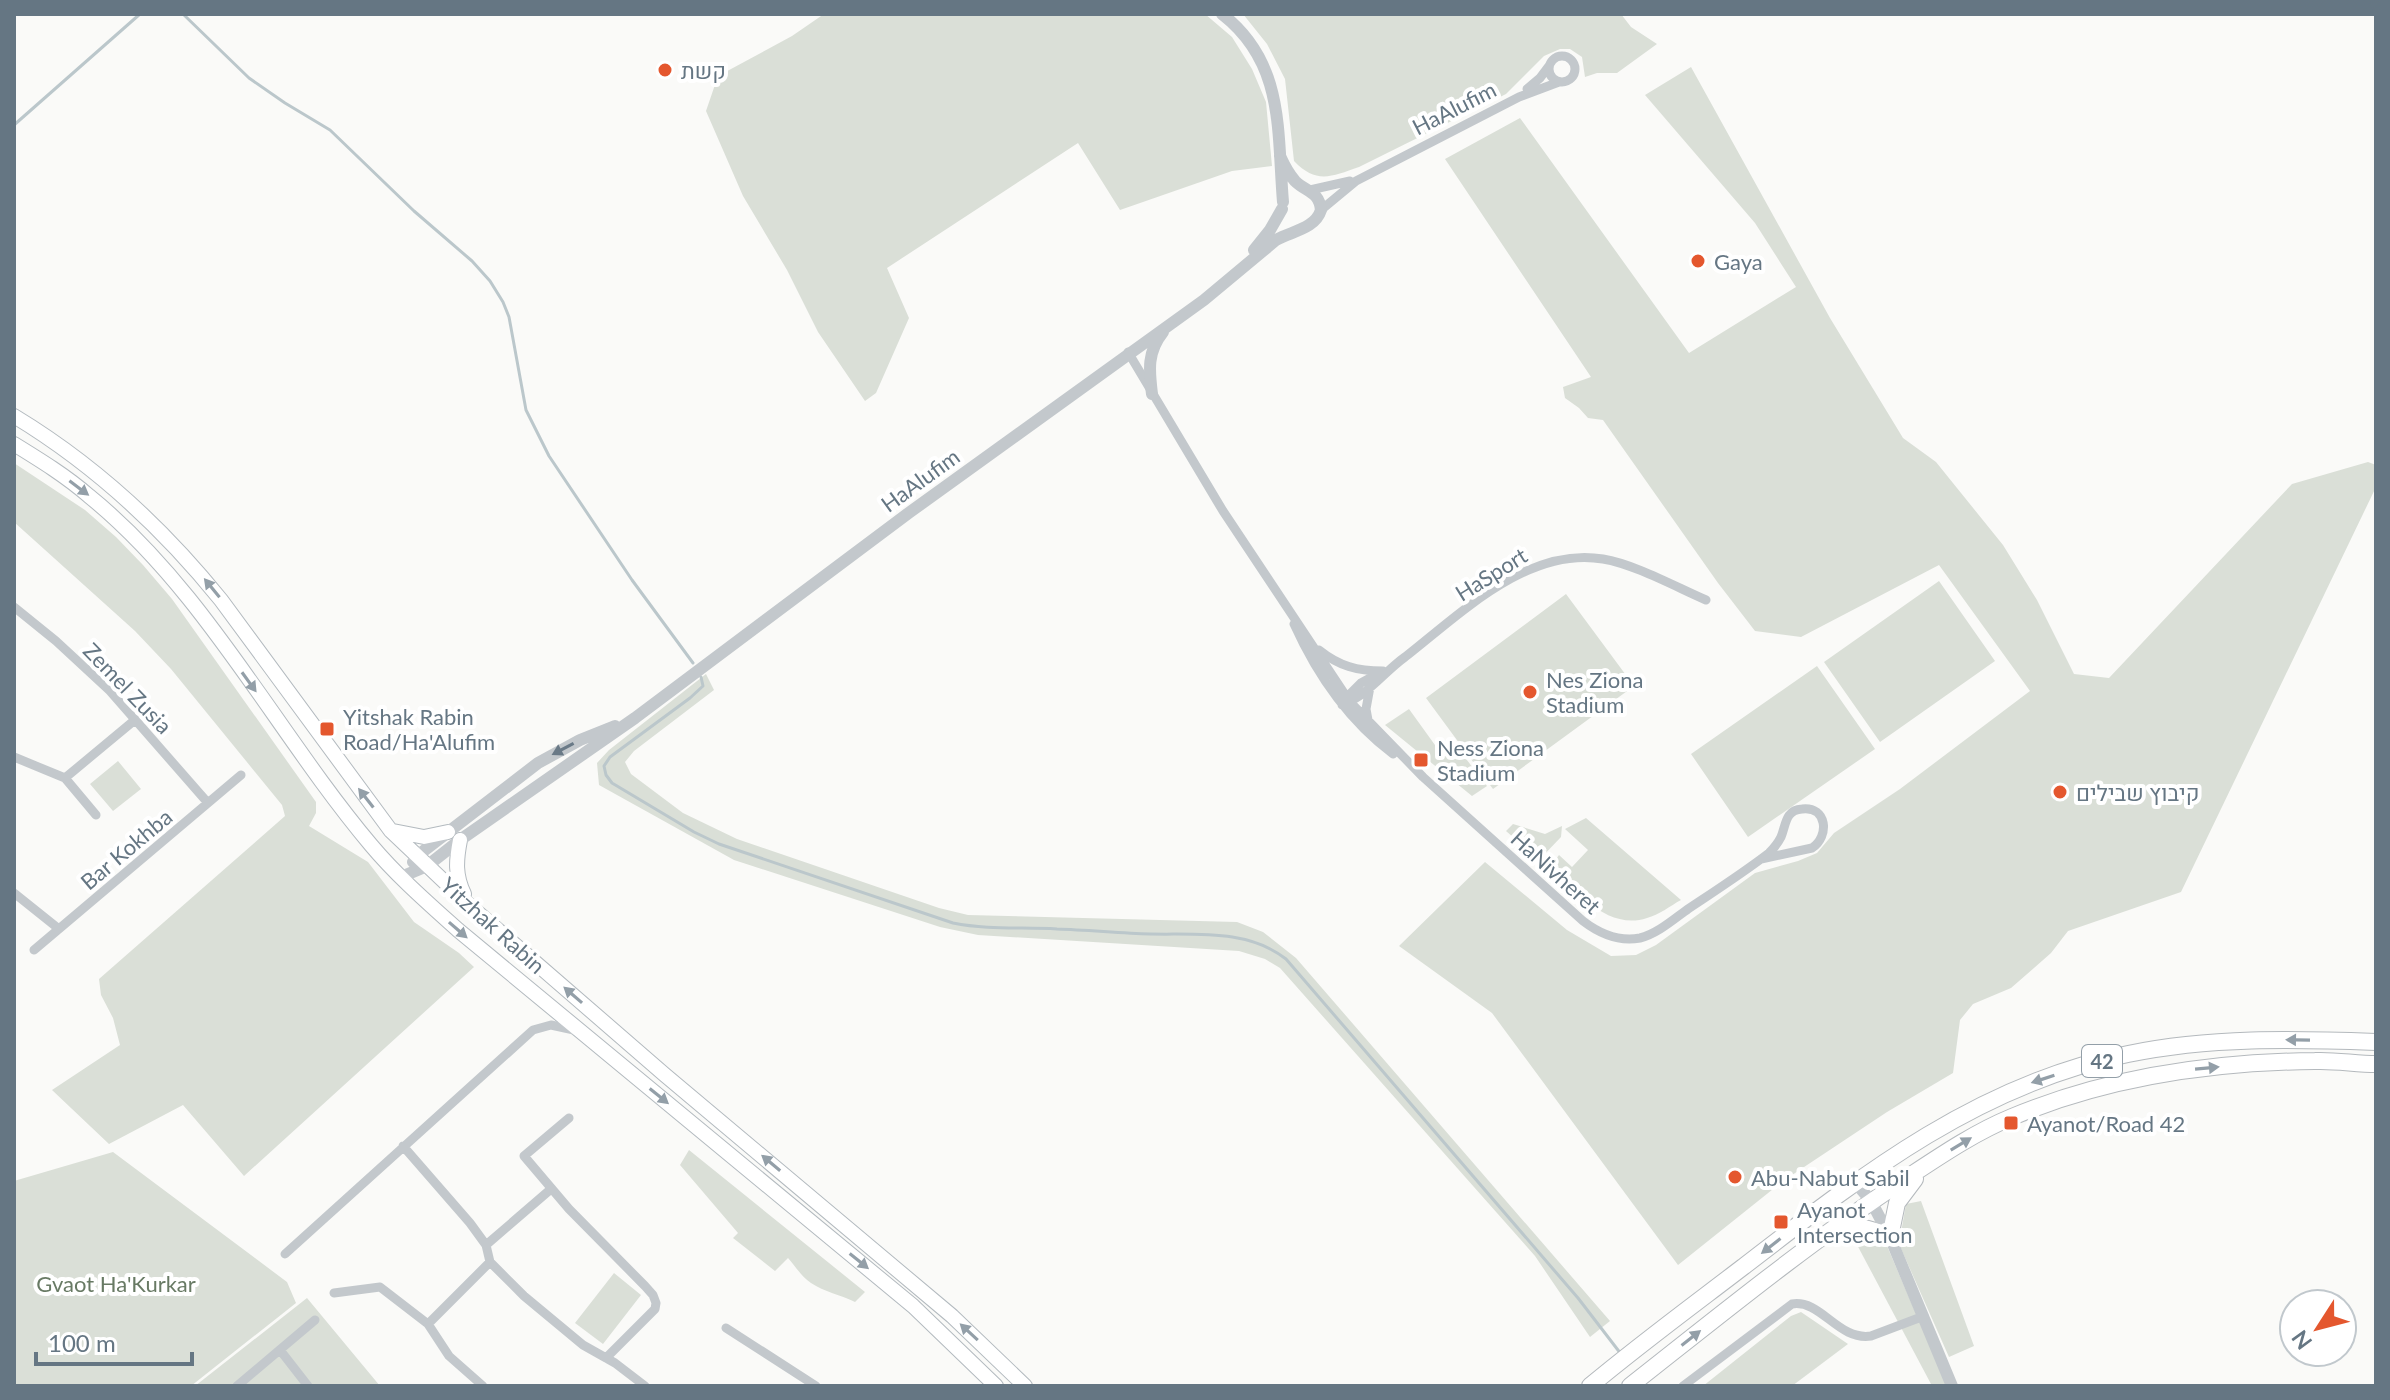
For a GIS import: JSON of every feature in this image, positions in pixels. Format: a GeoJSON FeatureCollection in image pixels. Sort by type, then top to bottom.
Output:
{"type":"FeatureCollection","features":[{"type":"Feature","properties":{"kind":"highway","name":"42"},"geometry":{"type":"LineString","coordinates":[[1590,1386],[1879,1164],[1996,1097],[2037,1080],[2126,1054],[2254,1039],[2376,1042]]}},
{"type":"Feature","properties":{"kind":"highway","name":"42"},"geometry":{"type":"LineString","coordinates":[[1630,1386],[1871,1201],[1964,1142],[2011,1117],[2144,1076],[2264,1063],[2318,1061],[2376,1064]]}},
{"type":"Feature","properties":{"kind":"highway"},"geometry":{"type":"LineString","coordinates":[[1804,1250],[1833,1234],[1858,1227],[1890,1237],[1897,1203],[1927,1165]]}},
{"type":"Feature","properties":{"kind":"main road","name":"Yitzhak Rabin"},"geometry":{"type":"LineString","coordinates":[[14,416],[98,473],[194,566],[391,831],[422,861],[665,1075],[952,1316],[1025,1386]]}},
{"type":"Feature","properties":{"kind":"main road","name":"Yitzhak Rabin"},"geometry":{"type":"LineString","coordinates":[[14,444],[90,496],[146,549],[221,643],[335,801],[383,860],[458,930],[913,1306],[996,1386]]}},
{"type":"Feature","properties":{"kind":"main road"},"geometry":{"type":"LineString","coordinates":[[391,831],[424,837],[454,836],[457,881],[470,906]]}},
{"type":"Feature","properties":{"kind":"street"},"geometry":{"type":"LineString","coordinates":[[1222,14],[1249,42],[1269,80],[1277,115],[1283,205],[1286,220],[1303,228],[1317,221],[1321,210],[1319,199],[1290,175],[1280,156]]}},
{"type":"Feature","properties":{"kind":"street"},"geometry":{"type":"LineString","coordinates":[[1563,56],[1573,63],[1574,75],[1567,81],[1559,82],[1550,74],[1549,66],[1554,59],[1563,56]]}},
{"type":"Feature","properties":{"kind":"street","name":"HaAlufim"},"geometry":{"type":"LineString","coordinates":[[1519,97],[1549,66]]}},
{"type":"Feature","properties":{"kind":"street","name":"HaAlufim"},"geometry":{"type":"LineString","coordinates":[[1321,210],[1341,191],[1365,176],[1519,97],[1559,82]]}},
{"type":"Feature","properties":{"kind":"street","name":"HaAlufim"},"geometry":{"type":"LineString","coordinates":[[1307,190],[1340,185],[1365,176]]}},
{"type":"Feature","properties":{"kind":"street"},"geometry":{"type":"LineString","coordinates":[[1283,205],[1291,192],[1307,190]]}},
{"type":"Feature","properties":{"kind":"street","name":"HaAlufim"},"geometry":{"type":"LineString","coordinates":[[1231,277],[1265,237],[1283,205]]}},
{"type":"Feature","properties":{"kind":"street","name":"HaAlufim"},"geometry":{"type":"LineString","coordinates":[[454,836],[635,718],[910,512],[1128,352],[1167,327],[1276,240],[1303,228]]}},
{"type":"Feature","properties":{"kind":"street"},"geometry":{"type":"LineString","coordinates":[[1152,394],[1149,364],[1157,340],[1167,327]]}},
{"type":"Feature","properties":{"kind":"street","name":"HaNivheret"},"geometry":{"type":"LineString","coordinates":[[1128,352],[1223,511],[1313,645],[1366,732],[1423,777]]}},
{"type":"Feature","properties":{"kind":"street","name":"HaSport"},"geometry":{"type":"LineString","coordinates":[[1346,701],[1370,687],[1487,593],[1525,571],[1556,559],[1582,556],[1613,561],[1706,600]]}},
{"type":"Feature","properties":{"kind":"street","name":"HaNivheret"},"geometry":{"type":"LineString","coordinates":[[1285,603],[1308,653],[1346,701],[1423,777],[1596,931],[1633,938],[1651,933],[1761,859],[1775,847],[1784,829]]}},
{"type":"Feature","properties":{"kind":"street","name":"Zemel Zusia"},"geometry":{"type":"LineString","coordinates":[[14,607],[110,691],[208,803]]}},
{"type":"Feature","properties":{"kind":"street"},"geometry":{"type":"LineString","coordinates":[[1313,645],[1332,660],[1349,668],[1383,671]]}},
{"type":"Feature","properties":{"kind":"street","name":"HaSport"},"geometry":{"type":"LineString","coordinates":[[1346,701],[1361,683],[1398,662]]}},
{"type":"Feature","properties":{"kind":"street"},"geometry":{"type":"LineString","coordinates":[[1369,723],[1366,709],[1370,687]]}},
{"type":"Feature","properties":{"kind":"street","name":"HaAlufim"},"geometry":{"type":"LineString","coordinates":[[401,877],[538,763],[580,740],[635,718]]}},
{"type":"Feature","properties":{"kind":"street"},"geometry":{"type":"LineString","coordinates":[[65,778],[136,719]]}},
{"type":"Feature","properties":{"kind":"street"},"geometry":{"type":"LineString","coordinates":[[14,757],[65,778],[96,815]]}},
{"type":"Feature","properties":{"kind":"street","name":"Bar Kokhba"},"geometry":{"type":"LineString","coordinates":[[34,950],[241,775]]}},
{"type":"Feature","properties":{"kind":"street"},"geometry":{"type":"LineString","coordinates":[[1805,808],[1817,813],[1825,832],[1818,844],[1806,850],[1793,846],[1784,829],[1788,817],[1805,808]]}},
{"type":"Feature","properties":{"kind":"street","name":"HaNivheret"},"geometry":{"type":"LineString","coordinates":[[1761,859],[1806,850]]}},
{"type":"Feature","properties":{"kind":"street"},"geometry":{"type":"LineString","coordinates":[[14,893],[59,929]]}},
{"type":"Feature","properties":{"kind":"street"},"geometry":{"type":"LineString","coordinates":[[285,1254],[538,1028],[555,1026],[583,1033]]}},
{"type":"Feature","properties":{"kind":"street"},"geometry":{"type":"LineString","coordinates":[[569,1118],[524,1156],[551,1189],[645,1286],[656,1303],[655,1309],[606,1358]]}},
{"type":"Feature","properties":{"kind":"street"},"geometry":{"type":"LineString","coordinates":[[403,1146],[445,1192],[486,1245],[490,1262],[524,1296],[583,1345],[606,1358],[638,1384]]}},
{"type":"Feature","properties":{"kind":"street"},"geometry":{"type":"LineString","coordinates":[[1855,1182],[1871,1201],[1890,1237],[1952,1386]]}},
{"type":"Feature","properties":{"kind":"street"},"geometry":{"type":"LineString","coordinates":[[486,1245],[551,1189]]}},
{"type":"Feature","properties":{"kind":"street"},"geometry":{"type":"LineString","coordinates":[[428,1324],[490,1262]]}},
{"type":"Feature","properties":{"kind":"street"},"geometry":{"type":"LineString","coordinates":[[334,1293],[380,1287],[428,1324],[449,1356],[483,1386]]}},
{"type":"Feature","properties":{"kind":"street"},"geometry":{"type":"LineString","coordinates":[[1683,1386],[1792,1304],[1806,1304],[1848,1333],[1862,1337],[1924,1316]]}},
{"type":"Feature","properties":{"kind":"street"},"geometry":{"type":"LineString","coordinates":[[237,1386],[315,1320]]}},
{"type":"Feature","properties":{"kind":"street"},"geometry":{"type":"LineString","coordinates":[[726,1328],[816,1386]]}},
{"type":"Feature","properties":{"kind":"street"},"geometry":{"type":"LineString","coordinates":[[280,1350],[308,1386]]}},
{"type":"Feature","properties":{"kind":"green space"},"geometry":{"type":"Polygon","coordinates":[[[824,14],[1205,14],[1232,37],[1252,69],[1266,102],[1272,166],[1232,171],[1120,210],[1078,143],[887,268],[909,318],[876,393],[865,401],[818,332],[787,270],[743,196],[706,111],[718,76],[792,36],[824,14]]]}},
{"type":"Feature","properties":{"kind":"green space"},"geometry":{"type":"Polygon","coordinates":[[[1243,14],[1621,14],[1631,27],[1657,44],[1617,73],[1597,73],[1585,77],[1582,57],[1570,49],[1560,49],[1544,56],[1506,94],[1359,167],[1340,174],[1317,176],[1294,161],[1285,79],[1267,44],[1243,14]]]}},
{"type":"Feature","properties":{"kind":"green space"},"geometry":{"type":"Polygon","coordinates":[[[1691,67],[1830,318],[1903,438],[1936,462],[2003,545],[2037,600],[2074,674],[2109,678],[2292,484],[2368,462],[2376,465],[2376,487],[2181,892],[2068,931],[2051,953],[2011,988],[1973,1004],[1960,1020],[1953,1073],[1887,1112],[1783,1181],[1678,1265],[1492,1013],[1399,946],[1485,862],[1567,930],[1611,956],[1636,955],[1656,945],[1755,873],[1817,853],[1834,833],[1900,789],[2030,691],[1939,565],[1801,637],[1755,631],[1603,420],[1588,418],[1565,398],[1563,387],[1591,377],[1445,159],[1520,118],[1689,353],[1796,287],[1755,223],[1645,95],[1691,67]]]}},
{"type":"Feature","properties":{"kind":"green space"},"geometry":{"type":"Polygon","coordinates":[[[14,463],[85,510],[116,537],[172,599],[316,802],[316,813],[309,826],[368,862],[414,922],[474,967],[244,1176],[183,1105],[109,1144],[52,1090],[120,1045],[113,1018],[101,995],[99,979],[285,816],[282,805],[171,669],[135,631],[14,522],[14,463]]]}},
{"type":"Feature","properties":{"kind":"green space"},"geometry":{"type":"Polygon","coordinates":[[[1939,581],[1995,661],[1880,742],[1824,662],[1939,581]]]}},
{"type":"Feature","properties":{"kind":"green space","name":"Nes Ziona Stadium"},"geometry":{"type":"Polygon","coordinates":[[[1566,594],[1634,686],[1493,789],[1426,698],[1566,594]]]}},
{"type":"Feature","properties":{"kind":"green space"},"geometry":{"type":"Polygon","coordinates":[[[1817,666],[1875,749],[1748,837],[1691,754],[1817,666]]]}},
{"type":"Feature","properties":{"kind":"green space"},"geometry":{"type":"Polygon","coordinates":[[[706,674],[714,690],[634,751],[625,762],[631,774],[683,813],[737,839],[939,908],[968,915],[1237,922],[1263,932],[1296,958],[1610,1321],[1590,1337],[1535,1256],[1280,968],[1265,959],[1239,951],[978,935],[940,927],[734,860],[599,785],[597,763],[609,750],[706,674]]]}},
{"type":"Feature","properties":{"kind":"green space"},"geometry":{"type":"Polygon","coordinates":[[[1409,709],[1440,752],[1453,742],[1487,786],[1472,796],[1385,725],[1409,709]]]}},
{"type":"Feature","properties":{"kind":"green space"},"geometry":{"type":"Polygon","coordinates":[[[118,761],[141,789],[113,811],[90,784],[118,761]]]}},
{"type":"Feature","properties":{"kind":"green space"},"geometry":{"type":"Polygon","coordinates":[[[1586,818],[1681,900],[1656,915],[1633,921],[1606,914],[1582,897],[1549,868],[1559,855],[1572,867],[1588,850],[1565,829],[1586,818]]]}},
{"type":"Feature","properties":{"kind":"green space"},"geometry":{"type":"Polygon","coordinates":[[[1513,824],[1545,834],[1562,826],[1561,837],[1539,860],[1506,831],[1513,824]]]}},
{"type":"Feature","properties":{"kind":"green space"},"geometry":{"type":"Polygon","coordinates":[[[689,1150],[865,1292],[855,1302],[821,1289],[805,1278],[788,1258],[775,1271],[733,1238],[738,1233],[680,1165],[689,1150]]]}},
{"type":"Feature","properties":{"kind":"green space","name":"Gvaot Ha'Kurkar"},"geometry":{"type":"Polygon","coordinates":[[[113,1152],[287,1282],[296,1303],[191,1386],[14,1386],[14,1181],[113,1152]]]}},
{"type":"Feature","properties":{"kind":"green space"},"geometry":{"type":"Polygon","coordinates":[[[1921,1201],[1974,1346],[1949,1357],[1899,1244],[1906,1204],[1921,1201]]]}},
{"type":"Feature","properties":{"kind":"green space"},"geometry":{"type":"Polygon","coordinates":[[[1867,1237],[1887,1246],[1947,1386],[1931,1384],[1855,1241],[1867,1237]]]}},
{"type":"Feature","properties":{"kind":"green space"},"geometry":{"type":"Polygon","coordinates":[[[614,1273],[641,1295],[603,1344],[575,1323],[614,1273]]]}},
{"type":"Feature","properties":{"kind":"green space"},"geometry":{"type":"Polygon","coordinates":[[[307,1298],[380,1386],[195,1386],[307,1298]]]}},
{"type":"Feature","properties":{"kind":"green space"},"geometry":{"type":"Polygon","coordinates":[[[1801,1312],[1848,1344],[1792,1386],[1703,1386],[1791,1316],[1801,1312]]]}},
{"type":"Feature","properties":{"kind":"waterway"},"geometry":{"type":"LineString","coordinates":[[14,125],[140,14]]}},
{"type":"Feature","properties":{"kind":"waterway"},"geometry":{"type":"LineString","coordinates":[[183,14],[249,78],[330,130],[490,281],[509,317],[526,410],[549,456],[632,580],[693,663]]}},
{"type":"Feature","properties":{"kind":"waterway"},"geometry":{"type":"LineString","coordinates":[[701,677],[703,686],[690,698],[610,757],[604,766],[612,783],[719,844],[953,923],[1203,934],[1238,938],[1271,949],[1286,959],[1578,1298],[1621,1354]]}},
{"type":"Feature","properties":{"kind":"place","name":"קשת"},"geometry":{"type":"Point","coordinates":[665,70]}},
{"type":"Feature","properties":{"kind":"place","name":"Gaya"},"geometry":{"type":"Point","coordinates":[1698,261]}},
{"type":"Feature","properties":{"kind":"place","name":"Nes Ziona Stadium"},"geometry":{"type":"Point","coordinates":[1530,692]}},
{"type":"Feature","properties":{"kind":"place","name":"Yitshak Rabin Road/Ha'Alufim"},"geometry":{"type":"Point","coordinates":[327,729]}},
{"type":"Feature","properties":{"kind":"place","name":"Ness Ziona Stadium"},"geometry":{"type":"Point","coordinates":[1421,760]}},
{"type":"Feature","properties":{"kind":"place","name":"קיבוץ שבילים"},"geometry":{"type":"Point","coordinates":[2060,792]}},
{"type":"Feature","properties":{"kind":"place","name":"Ayanot/Road 42"},"geometry":{"type":"Point","coordinates":[2011,1123]}},
{"type":"Feature","properties":{"kind":"place","name":"Abu-Nabut Sabil"},"geometry":{"type":"Point","coordinates":[1735,1177]}},
{"type":"Feature","properties":{"kind":"place","name":"Ayanot Intersection"},"geometry":{"type":"Point","coordinates":[1781,1222]}}]}
